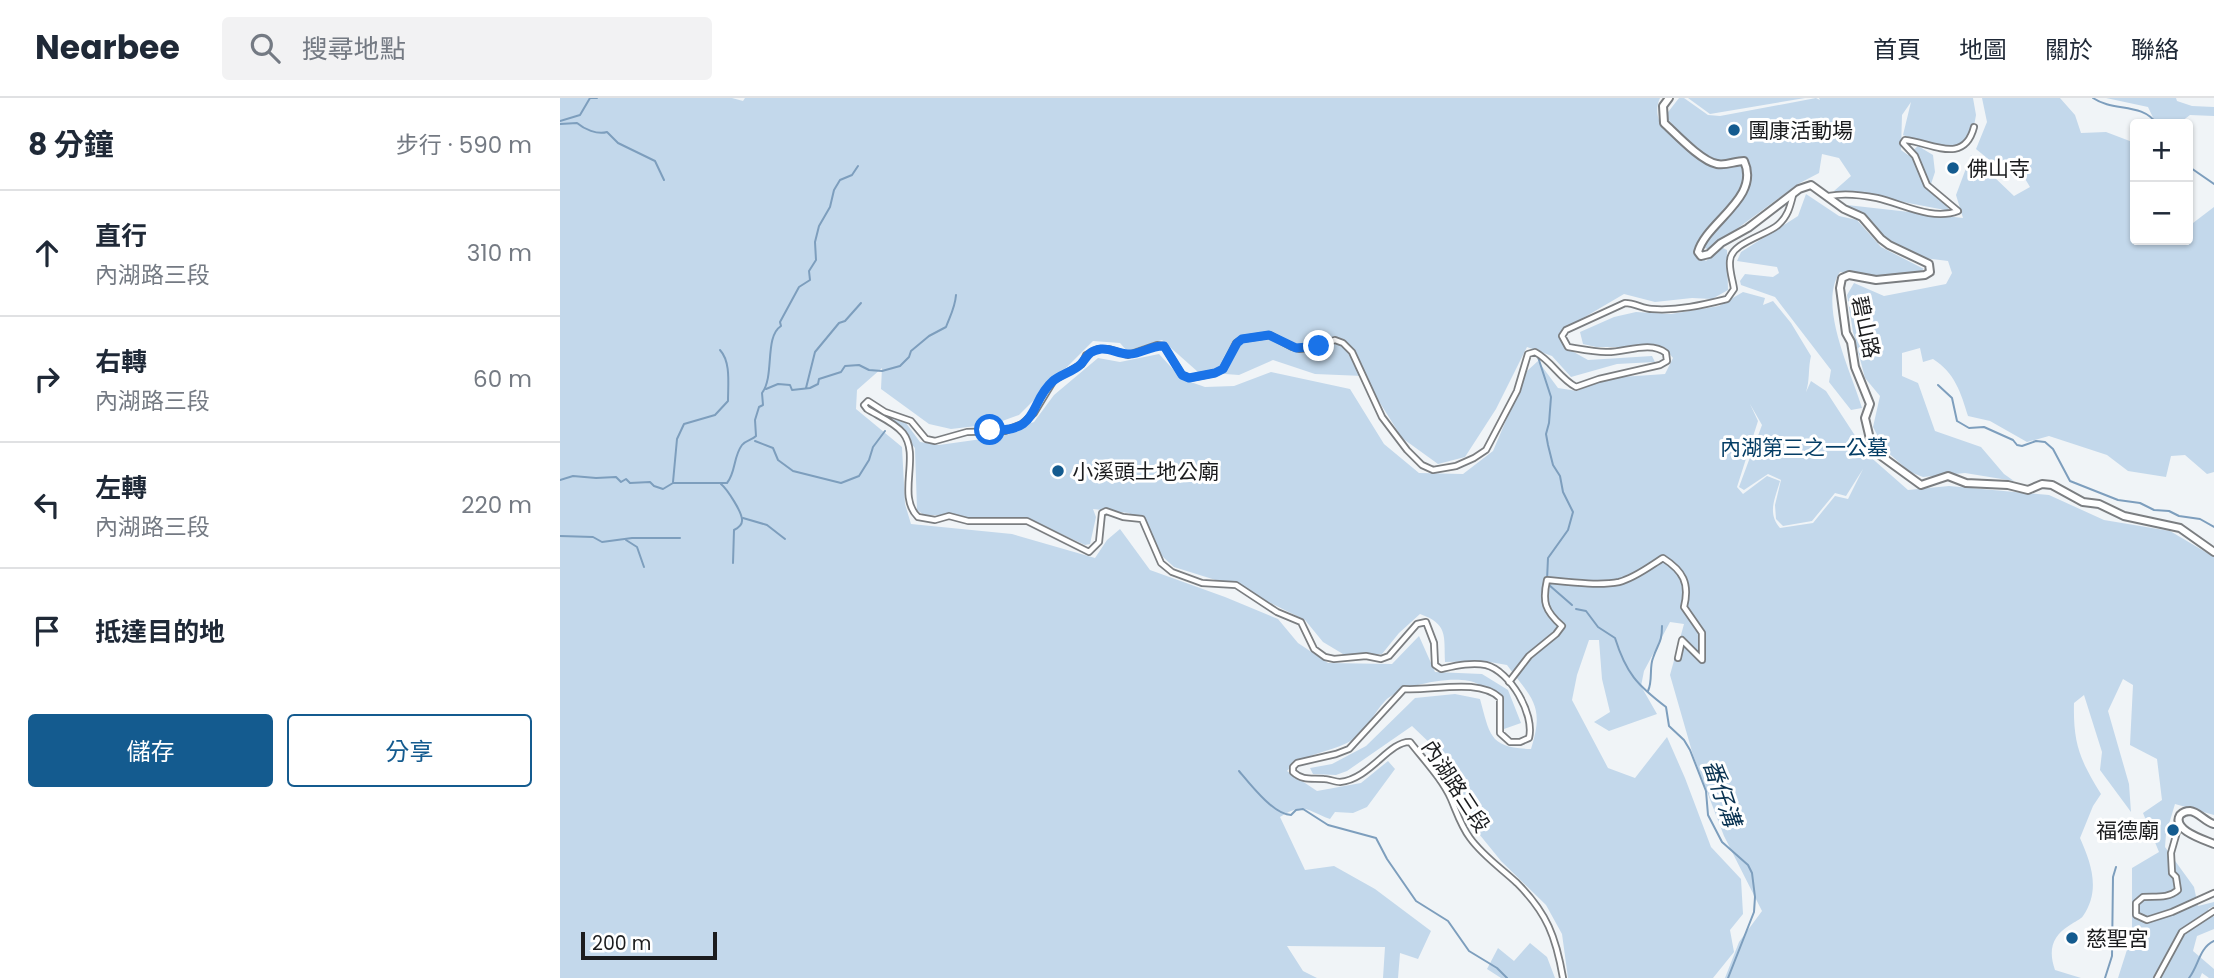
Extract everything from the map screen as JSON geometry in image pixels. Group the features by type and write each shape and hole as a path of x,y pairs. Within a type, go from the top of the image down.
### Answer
{"street":[{"path":"1669,98 1663,106 1664,123 1684,142 1710,162 1722,164 1744,161 1747,167 1739,199 1706,236 1699,247 1701,256 1709,254 1721,243 1748,228 1793,194"},
{"path":"1829,196 1844,193 1856,197 1874,197 1908,209 1938,213 1958,211 1927,185 1915,156 1903,143 1905,139 1917,144 1955,149 1972,137 1974,127"},
{"name":"碧山路","path":"1793,194 1804,185 1811,185 1844,209 1862,217 1881,239 1926,261 1930,267 1930,272 1925,275 1876,279 1849,275 1842,278 1840,288 1846,333 1870,404 1865,418 1877,453 1921,485 1948,476 1966,483 2008,485 2028,490 2042,484 2052,485 2083,502 2099,504 2124,516 2180,528 2214,552"},
{"name":"內湖路三段","path":"1563,978 1558,944 1547,920 1518,885 1468,836 1451,798 1410,742 1399,743 1366,772 1340,782 1301,779 1293,772 1297,763 1349,749 1404,689 1472,687 1492,691 1500,698 1500,733 1510,742 1520,742 1529,738 1528,713 1509,682 1485,665 1462,665 1441,670 1435,665 1434,643 1426,622 1417,624 1389,656 1381,659 1366,656 1334,659 1325,657 1314,649 1301,622 1277,612 1236,585 1195,581 1172,572 1161,563 1142,519 1123,517 1106,510 1102,513 1099,542 1089,552 1027,521 968,521 949,516 935,520 918,517 911,506 910,467 905,435 895,425 864,405 868,401 885,412 911,421 926,439 935,441 967,432 1005,431 1022,424 1034,413 1054,380 1068,373 1082,363 1086,355 1098,349 1128,355 1157,345 1164,346 1182,375 1189,378 1223,369 1242,339 1269,335 1299,349 1335,340 1352,352 1382,417 1407,450 1427,468 1439,470 1456,466 1486,450 1517,391 1528,354 1535,352 1547,359 1566,382 1576,387 1667,361 1666,353 1661,349 1642,348 1608,353 1568,347 1562,336 1566,330 1625,303 1634,303 1650,310 1687,307 1727,299 1734,289 1730,261 1732,254 1744,244 1777,226 1789,212 1793,194"},
{"path":"1509,682 1530,656 1562,626 1549,614 1543,596 1547,580 1575,583 1619,582 1663,558 1678,568 1687,593 1684,607 1702,633 1702,660 1682,640 1678,658"},
{"path":"2214,824 2195,812 2182,813 2171,853 2172,873 2176,877 2178,890 2165,897 2143,897 2136,903 2136,915 2147,920 2214,893"},
{"path":"2179,824 2187,833 2214,844"},
{"path":"2157,978 2182,932 2214,911"}],"green space":[{"path":"560,98 732,98 743,101 745,98 1660,98 1658,117 1669,133 1675,127 1665,116 1679,98 1684,98 1708,115 1720,116 1816,98 1973,98 1976,115 1972,137 1955,146 1938,147 1903,135 1911,102 1902,115 1901,150 1908,155 1918,146 1933,155 1935,172 1931,184 1950,211 1834,191 1851,176 1839,158 1822,154 1819,173 1798,184 1708,250 1704,247 1705,241 1740,204 1747,191 1710,226 1695,250 1706,261 1721,247 1727,250 1728,290 1712,299 1655,302 1624,294 1561,331 1563,346 1588,360 1652,356 1655,362 1617,364 1571,377 1552,356 1527,347 1496,409 1465,457 1438,464 1402,438 1363,376 1315,374 1273,360 1239,375 1198,372 1162,340 1127,351 1120,343 1093,341 1019,415 994,424 951,429 929,424 881,389 882,368 857,390 856,409 902,447 905,504 911,524 1012,534 1095,558 1107,540 1120,529 1150,570 1278,619 1298,643 1328,663 1392,664 1419,636 1435,672 1482,674 1508,690 1521,723 1504,729 1503,704 1478,684 1444,680 1403,690 1385,701 1354,739 1301,760 1287,771 1317,791 1361,783 1388,761 1395,769 1367,807 1353,813 1335,812 1330,819 1310,810 1300,809 1280,817 1305,870 1334,866 1375,889 1431,931 1418,959 1400,953 1398,978 1383,978 1385,947 1287,946 1303,971 1317,978 560,978"},
{"path":"1688,98 1805,98 1710,114"},
{"path":"1982,98 2060,98 2075,115 2081,133 2106,132 2130,141 2130,245 2193,245 2193,223 2214,207 2214,472 2207,474 2185,455 2171,456 2166,477 2128,471 2107,455 2049,436 2027,442 1990,421 1968,416 1952,377 1933,359 1923,362 1920,348 1902,353 1902,376 1918,383 1935,431 1981,447 2004,474 2014,481 1965,473 1923,477 1910,472 1885,450 1873,427 1880,396 1865,378 1847,295 1854,283 1884,296 1946,284 1952,273 1948,261 1924,258 1880,237 1865,215 1847,205 1963,218 1956,195 1971,155 2014,196 2030,187 2024,177 2004,172 1976,149 1987,122"},
{"path":"2106,98 2176,98 2177,101 2192,106 2214,107 2214,116 2190,115 2185,119 2154,119 2148,107"},
{"path":"1806,194 1839,216 1857,220 1881,247 1924,269 1895,276 1840,272 1834,286 1832,302 1834,320 1862,408 1851,410 1829,382 1831,370 1775,297 1741,285 1740,281 1745,274 1773,277 1779,273 1777,267 1737,261 1741,252 1798,216"},
{"name":"內湖第三之一公墓","path":"1743,292 1765,298 1763,305 1773,301 1791,323 1811,356 1806,392 1811,381 1826,391 1867,454 1908,490 1949,486 2049,495 2104,520 2170,531 2214,557 2214,815 2175,804 2165,847 2194,887 2198,906 2214,902 2214,906 2208,909 2214,917 2214,929 2197,936 2193,951 2214,969 2214,978 2202,973 2200,978 2118,978 2132,934 2132,868 2159,852 2143,813 2162,800 2157,759 2130,745 2133,685 2123,679 2108,711 2129,784 2131,812 2100,770 2102,752 2084,695 2074,703 2079,751 2101,794 2080,838 2091,867 2093,886 2092,896 2083,916 2055,939 2052,956 2055,970 2081,978 1725,978 1739,942 1762,911 1724,836 1693,755 1670,675 1684,624 1670,622 1644,671 1641,686 1657,714 1609,731 1594,722 1610,712 1602,679 1599,640 1589,640 1572,700 1608,768 1635,778 1667,737 1711,847 1741,879 1743,914 1730,930 1734,952 1713,978 1568,978 1562,934 1546,905 1501,861 1458,808 1447,770 1434,747 1412,726 1347,771 1336,775 1313,774 1310,768 1332,764 1366,746 1415,698 1455,694 1480,699 1489,730 1499,742 1507,746 1531,749 1537,722 1534,703 1507,665 1484,661 1445,662 1444,638 1440,626 1420,614 1399,633 1382,654 1343,654 1323,642 1305,620 1238,587 1174,567 1162,556 1145,527 1129,513 1093,509 1096,517 1090,544 1085,545 1035,522 971,522 962,516 924,515 917,510 915,448 892,423 892,419 906,423 920,442 939,445 989,438 1034,422 1054,395 1098,358 1120,362 1159,354 1182,379 1205,387 1234,386 1271,372 1350,389 1384,444 1419,473 1463,474 1493,451 1527,371 1538,361 1558,388 1577,391 1607,378 1665,374 1673,358 1664,347 1596,347 1583,344 1580,332 1614,317 1636,312 1671,314 1719,306","holes":["1750,404 1762,425 1739,487 1744,490 1768,474 1781,480 1775,505 1776,519 1783,526 1812,521 1835,493 1846,496 1863,469 1848,499 1835,496 1813,523 1780,528 1776,522 1773,511 1780,481 1767,476 1743,494 1737,487 1758,421"]},
{"path":"1530,943 1547,957 1555,978 1501,978 1487,969 1498,948 1514,961"}],"waterway":[{"path":"560,121 580,115 590,98 597,98"},
{"path":"2093,98 2109,105 2135,110 2153,119"},
{"path":"560,124 577,123 591,131 607,132 618,143 655,161 664,180"},
{"path":"560,480 573,476 616,477 621,482 626,479 630,483 650,482 663,489 673,483 727,483 739,450 744,443 756,436 755,420 759,407 763,405 762,393 768,377 773,339 799,287 810,280 809,271 816,260 815,242 819,226 830,207 834,190 840,180 852,175 858,166"},
{"path":"2193,169 2214,184"},
{"path":"766,389 778,384 790,385 792,390 810,388 818,384 819,379 841,372 845,366 859,365 869,370 882,371 900,366 911,351 929,336 946,327 956,295"},
{"path":"806,388 815,352 839,323 845,321 861,303"},
{"path":"673,482 677,439 684,424 715,415 728,401 727,367 720,350"},
{"path":"1538,357 1551,397 1546,434 1548,445 1563,492 1573,512 1568,530 1548,558 1547,580"},
{"path":"1938,385 1952,398 1957,421 1969,428 1984,427 2013,440 2017,445 2045,442 2053,449 2070,481 2118,500 2200,519 2214,527"},
{"path":"755,441 773,448 778,460 793,471 841,483 859,476 873,447 885,431"},
{"path":"721,484 742,517 741,524 734,530 733,563"},
{"path":"743,518 767,525 785,539"},
{"path":"560,536 593,537 602,542 632,538 680,538"},
{"path":"626,540 637,547 644,567"},
{"path":"1549,585 1572,605"},
{"name":"番仔溝","path":"1576,609 1586,611 1598,627 1615,638 1628,669 1647,692 1666,707 1669,726 1690,750 1706,791 1708,815 1722,842 1748,865 1752,873 1754,912 1728,978"},
{"path":"1648,691 1652,662 1662,626"},
{"name":"番仔溝","path":"1239,771 1263,798 1284,814 1291,815 1296,810 1303,809 1328,825 1376,838 1416,901 1448,921 1469,951 1497,968 1507,978"},
{"path":"2105,978 2112,956 2113,877 2116,867"},
{"path":"2189,978 2202,952 2214,941"}],"place":[{"name":"團康活動場","path":"1734,130"},
{"name":"佛山寺","path":"1953,168"},
{"name":"小溪頭土地公廟","path":"1058,471"},
{"name":"福德廟","path":"2173,830"},
{"name":"慈聖宮","path":"2072,938"}],"route":[{"path":"990,430 1005,431 1022,424 1034,413 1054,380 1068,373 1082,363 1086,355 1098,349 1128,355 1157,345 1164,346 1182,375 1189,378 1223,369 1238,341 1242,339 1269,335 1296,348 1319,346"}]}
